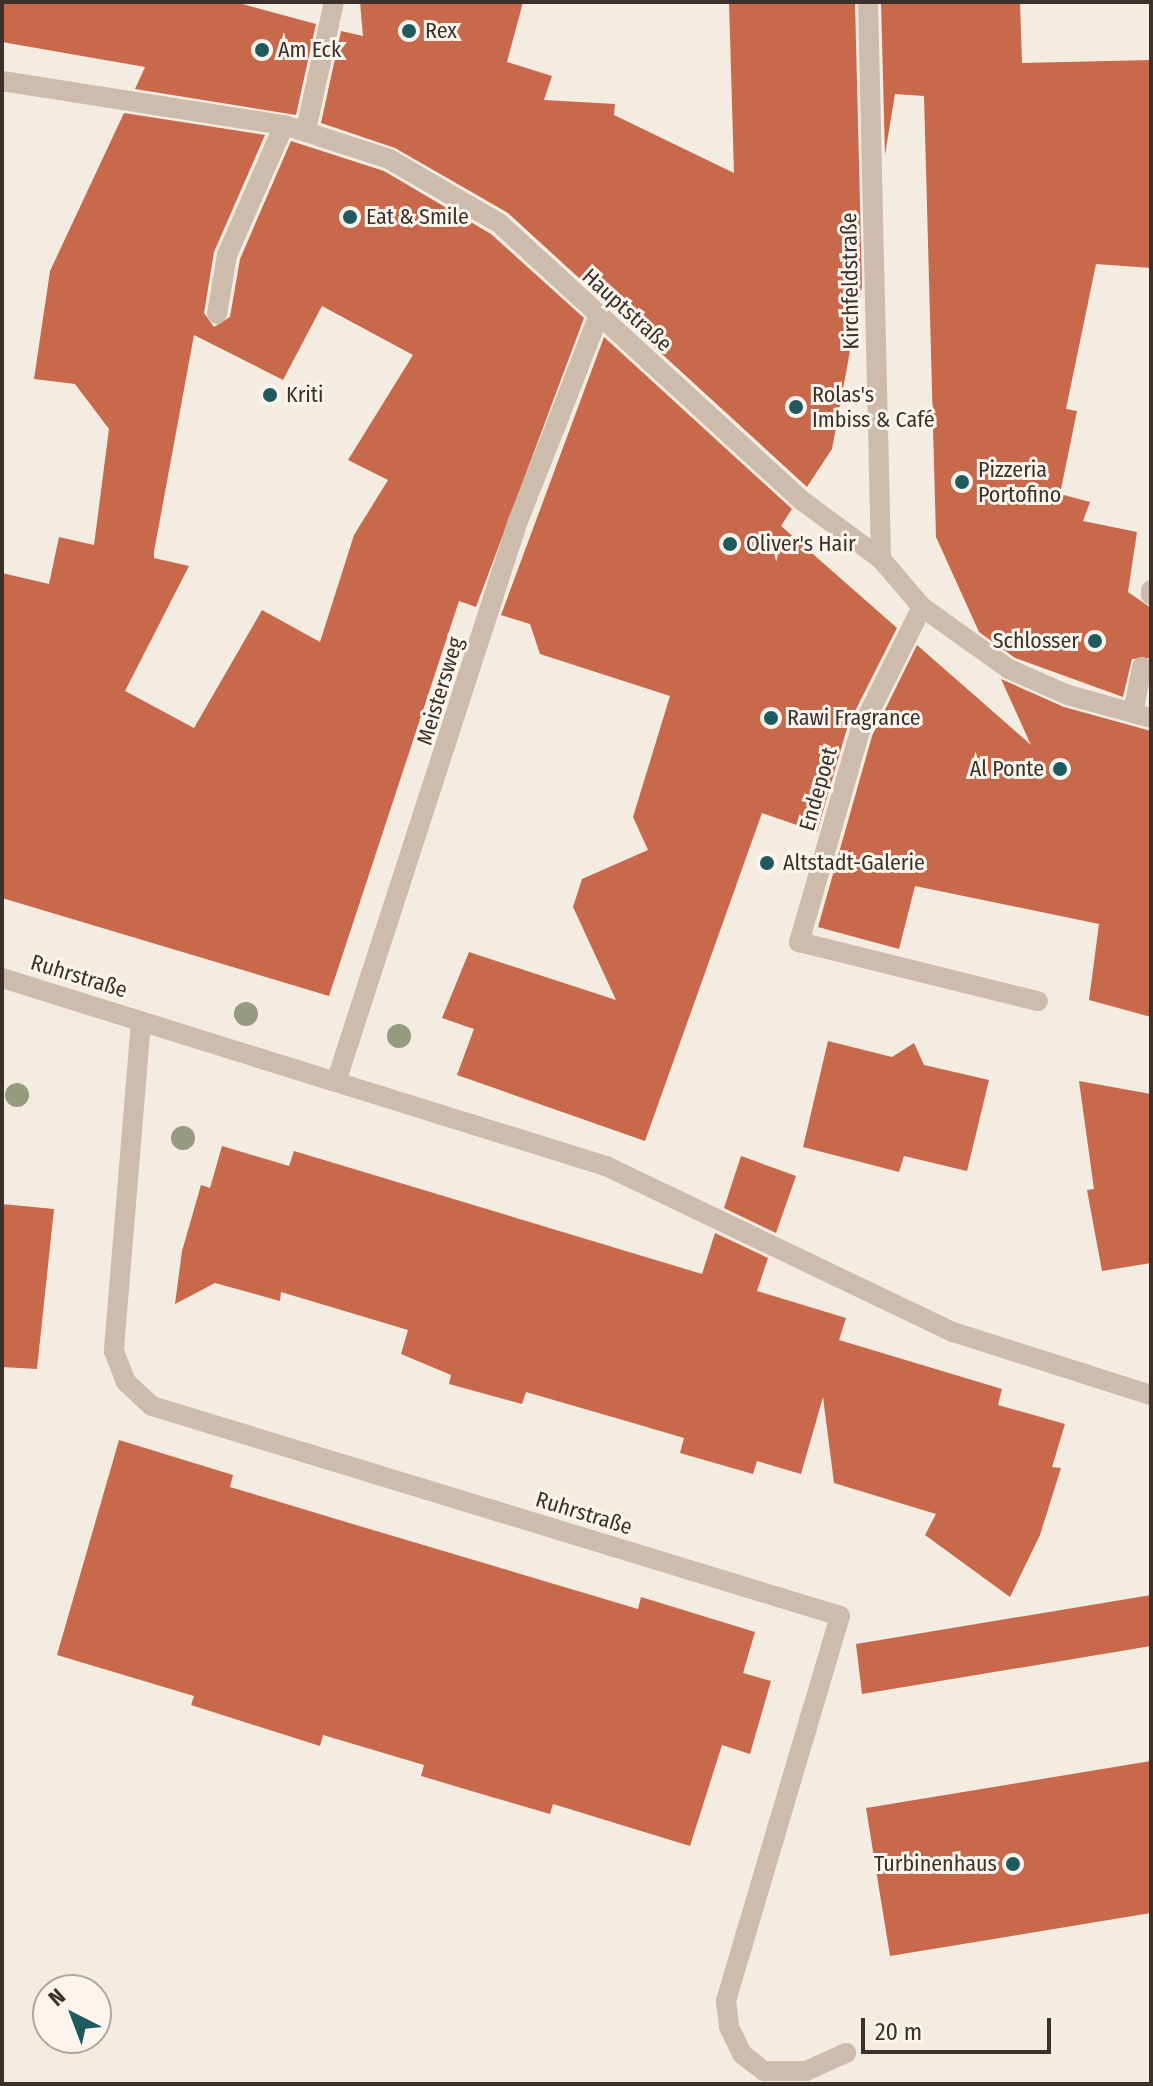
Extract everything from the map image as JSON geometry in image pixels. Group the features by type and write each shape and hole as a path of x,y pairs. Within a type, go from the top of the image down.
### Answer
{"street":[{"path":"306,130 334,2"},
{"name":"Kirchfeldstraße","path":"868,2 881,559"},
{"name":"Hauptstraße","path":"2,81 284,125 389,159 499,223 598,317 804,502 881,559 922,607 1009,669 1142,715"},
{"path":"217,314 227,255 284,125"},
{"name":"Meistersweg","path":"336,1082 518,521 598,317"},
{"name":"Endepoet","path":"922,607 860,731 799,942 1038,1001"},
{"path":"1142,667 1142,715"},
{"name":"Ruhrstraße","path":"2,978 606,1166 953,1332 1151,1395"},
{"name":"Ruhrstraße","path":"141,1021 114,1351 126,1382 152,1406 840,1616 726,2001 729,2027 742,2054 764,2071 806,2071 846,2053"}],"building":[{"path":"2,2 235,2 316,24 296,115 135,89 145,67 2,42"},
{"path":"360,2 523,2 507,62 552,76 544,100 615,104 614,115 734,173 729,2 855,2 862,286 832,449 807,487 508,213 395,148 321,123 341,31 363,36"},
{"path":"881,2 1020,2 1022,63 1151,60 1151,268 1096,264 1066,409 1077,411 1060,494 1090,502 1083,521 1137,532 1128,592 1151,608 1151,658 1132,659 1123,697 1015,658 979,632 936,537 924,96 895,94 885,155"},
{"path":"124,113 265,135 214,252 204,313 214,327 230,317 240,259 291,141 384,171 491,234 584,318 476,607 459,601 329,996 2,898 2,573 49,584 59,537 94,545 109,429 75,384 34,379 50,271","holes":["322,306 413,355 348,460 388,480 354,535 320,642 262,610 194,728 125,691 189,566 154,558 154,552 194,335 283,380"]},
{"path":"604,337 792,509 781,526 897,628 848,725 817,832 762,813 645,1141 457,1075 474,1029 442,1018 469,952 616,1000 573,907 582,879 648,850 633,817 670,696 540,654 530,624 501,615"},
{"path":"917,645 1031,745 1001,679 1064,707 1151,731 1151,1017 1089,1000 1099,924 915,886 899,949 818,927 872,736"},
{"path":"828,1041 892,1057 914,1043 924,1065 989,1080 967,1171 904,1156 899,1172 803,1147"},
{"path":"1079,1081 1151,1094 1151,1263 1102,1271 1087,1190 1094,1189"},
{"path":"222,1146 289,1166 294,1151 702,1274 715,1233 768,1258 757,1291 846,1318 839,1340 1002,1389 998,1405 1065,1424 1052,1467 1061,1468 1040,1535 1010,1597 925,1535 936,1514 834,1483 823,1397 801,1474 757,1461 753,1474 680,1453 684,1438 526,1392 522,1404 449,1384 451,1375 401,1354 408,1330 281,1292 280,1301 215,1283 175,1304 182,1251 201,1185 210,1188"},
{"path":"741,1156 796,1176 776,1233 724,1208"},
{"path":"2,1204 54,1209 37,1369 2,1367"},
{"path":"119,1440 233,1475 230,1487 638,1609 641,1597 755,1632 743,1673 771,1681 750,1754 722,1745 690,1846 553,1804 550,1814 421,1776 424,1765 323,1735 320,1746 191,1705 194,1696 57,1655"},
{"path":"1151,1595 1151,1646 862,1694 856,1644"},
{"name":"Turbinenhaus","path":"1151,1761 1151,1913 890,1956 866,1808"}],"place":[{"name":"Rex","path":"409,31"},
{"name":"Am Eck","path":"262,50"},
{"name":"Eat & Smile","path":"350,217"},
{"name":"Kriti","path":"270,395"},
{"name":"Rolas's Imbiss & Café","path":"796,407"},
{"name":"Pizzeria Portofino","path":"962,482"},
{"name":"Oliver's Hair","path":"730,544"},
{"name":"Schlosser","path":"1095,641"},
{"name":"Rawi Fragrance","path":"771,718"},
{"name":"Al Ponte","path":"1060,769"},
{"name":"Altstadt-Galerie","path":"767,863"},
{"name":"Turbinenhaus","path":"1013,1864"}]}
